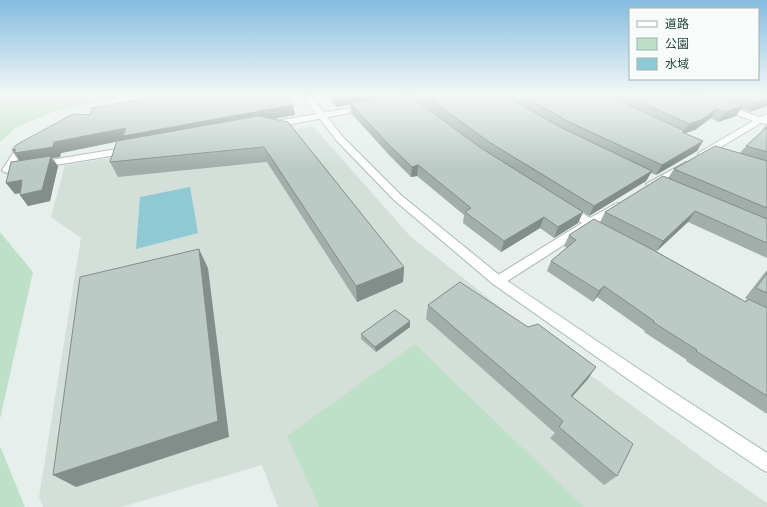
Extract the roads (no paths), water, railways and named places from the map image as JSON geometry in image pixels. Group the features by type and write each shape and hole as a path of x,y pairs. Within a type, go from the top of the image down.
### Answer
{"street":[{"path":"260,127 301,120"},
{"path":"324,120 339,138 398,198 498,281 767,464"},
{"path":"643,190 656,181 714,152 765,120"},
{"path":"37,141 18,152 6,170 138,148"},
{"path":"696,144 714,152"},
{"path":"642,174 670,187"},
{"path":"498,281 623,202"},
{"path":"559,204 590,224 610,234"}],"water":[{"path":"190,187 198,233 136,249 140,197"}]}
